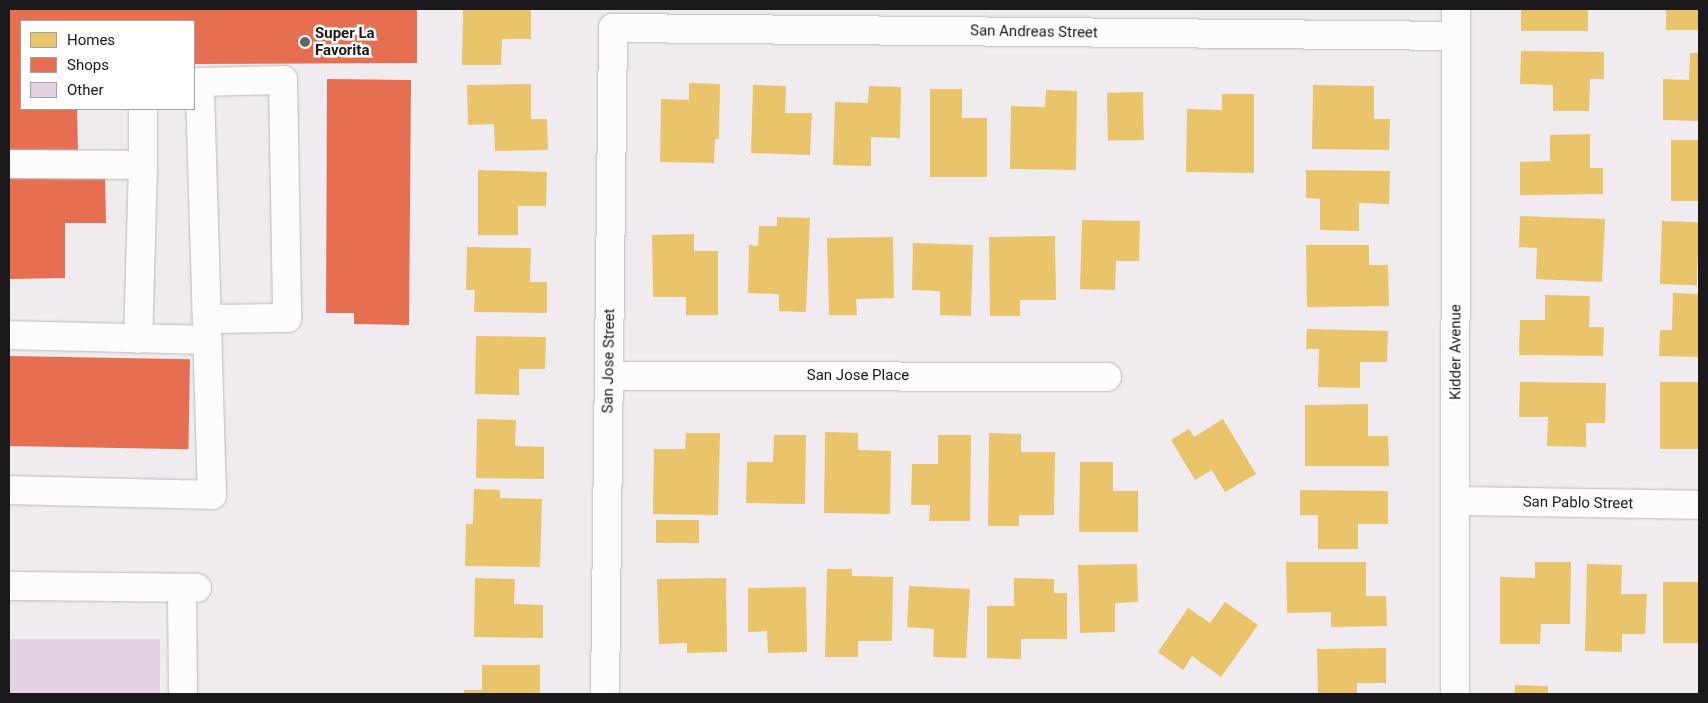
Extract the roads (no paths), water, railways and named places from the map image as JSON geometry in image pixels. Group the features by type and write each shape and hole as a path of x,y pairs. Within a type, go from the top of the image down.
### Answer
{"street":[{"name":"Kidder Avenue","path":"1454,694 1456,9"},
{"name":"San Andreas Street","path":"613,28 1456,36"},
{"name":"San Jose Street","path":"605,694 613,28"},
{"path":"9,335 138,339 207,330 287,318 284,80 200,82 207,330 212,495 9,490"},
{"path":"138,339 143,110"},
{"path":"9,164 143,165"},
{"name":"San Jose Place","path":"609,376 1107,377"},
{"name":"San Pablo Street","path":"1456,501 1699,505"},
{"path":"9,586 190,588 183,694"}],"place":[{"name":"Super La Favorita","path":"305,42"}]}
